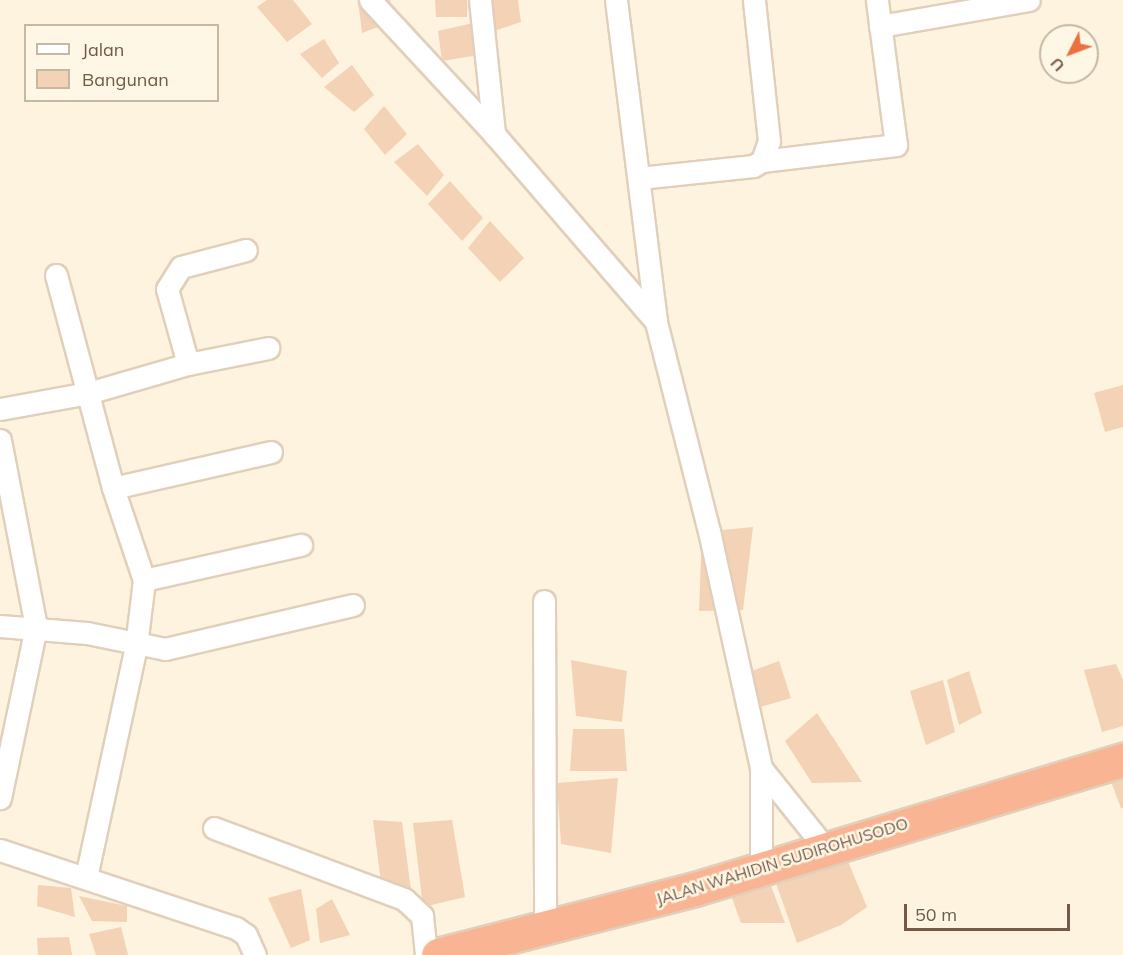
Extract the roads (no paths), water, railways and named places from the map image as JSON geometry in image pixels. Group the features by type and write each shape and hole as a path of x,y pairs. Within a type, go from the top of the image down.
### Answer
{"highway":[{"name":"JALAN WAHIDIN SUDIROHUSODO","path":"438,955 545,925 695,889 761,867 1123,760"}],"street":[{"path":"370,0 494,134 656,322"},
{"path":"480,0 494,134"},
{"path":"616,0 656,322 709,531 761,768 761,867"},
{"path":"754,0 769,141 762,161"},
{"path":"639,178 753,166 762,161 896,145 877,0"},
{"path":"880,27 1029,0"},
{"path":"188,364 167,289 181,267 246,250"},
{"path":"56,274 113,488 144,580 136,646 87,878"},
{"path":"0,409 87,393 188,364 268,348"},
{"path":"0,440 36,627 0,798"},
{"path":"113,488 271,452"},
{"path":"144,580 301,545"},
{"path":"543,601 545,925"},
{"path":"0,626 36,627 87,633 136,646 175,647 353,604"},
{"path":"761,768 825,848"},
{"path":"214,828 404,899 422,916 426,955"},
{"path":"0,850 236,928 246,935 255,955"}]}
